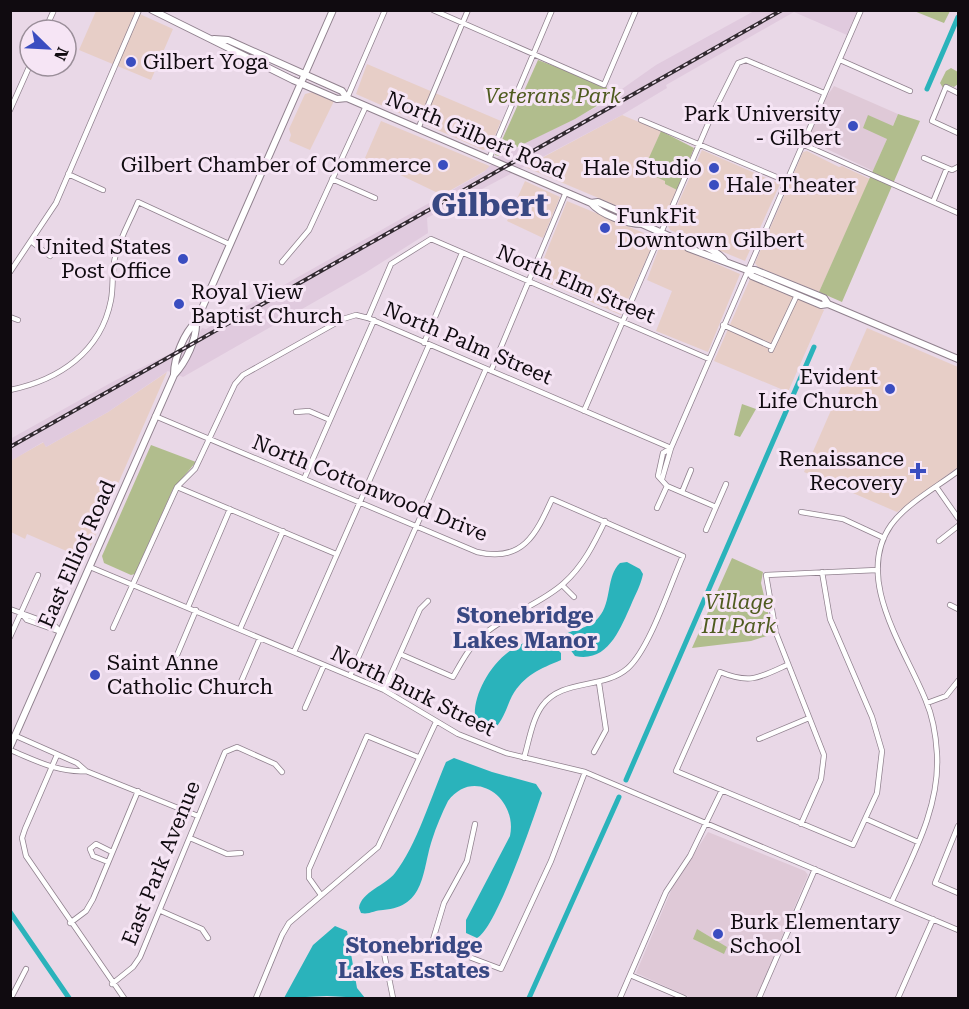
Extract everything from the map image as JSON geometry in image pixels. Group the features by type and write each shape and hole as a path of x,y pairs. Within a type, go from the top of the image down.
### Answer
{"main road":[{"name":"North Gilbert Road","path":"152,10 214,39 225,49 303,79 342,91 347,98 591,203 598,202 682,242 691,242 721,254 726,261 747,270 755,270 824,298 828,304"},
{"name":"East Elliot Road","path":"10,748 174,375 174,365 190,328 196,322 333,10"},
{"name":"North Gilbert Road","path":"747,270 752,276 797,295 821,305 828,304 958,359"}],"street":[{"path":"10,272 52,211 140,10"},
{"path":"347,98 384,10"},
{"path":"433,10 604,85 636,10"},
{"path":"418,129 468,10"},
{"path":"489,159 552,10"},
{"path":"716,507 667,486 662,479 671,448 861,10"},
{"path":"584,411 699,144 738,63 742,60 824,93"},
{"path":"840,60 910,91"},
{"path":"10,110 24,78"},
{"path":"958,93 946,87 932,121 958,133"},
{"path":"282,262 306,235 366,106"},
{"path":"641,120 786,181"},
{"path":"802,144 958,213"},
{"path":"924,158 950,169 958,167"},
{"path":"933,202 950,169"},
{"path":"68,174 103,190"},
{"path":"332,179 375,198"},
{"path":"350,676 529,281 566,192"},
{"path":"10,390 53,377 71,366 94,342 104,323 111,301 116,254 138,202 229,244"},
{"name":"North Elm Street","path":"371,319 391,264 431,239 709,359"},
{"path":"32,242 50,256"},
{"path":"294,652 427,344 462,253"},
{"path":"723,325 772,348 797,295"},
{"name":"North Palm Street","path":"208,439 229,392 243,375 343,318 357,315 671,448"},
{"path":"10,317 18,320"},
{"path":"304,479 371,319"},
{"path":"296,412 309,411 330,420"},
{"name":"North Cottonwood Drive","path":"155,416 477,552 494,555 513,551 530,542 552,499 683,556 641,651 627,668 599,683"},
{"path":"113,628 177,487 195,469 208,439"},
{"path":"682,492 691,470"},
{"path":"892,902 918,842 935,794 937,772 933,728 927,703 889,617 878,570 884,538 898,516 958,471"},
{"path":"706,530 726,484"},
{"path":"657,508 667,486"},
{"path":"177,487 336,554"},
{"path":"937,488 958,518"},
{"path":"188,607 230,509"},
{"path":"801,512 843,519 884,538"},
{"path":"400,654 453,677 482,636 562,585 588,555 605,521"},
{"path":"939,541 958,526"},
{"path":"240,629 283,531"},
{"name":"North Burk Street","path":"90,567 384,690 458,734 524,758 585,772 958,930"},
{"path":"801,825 824,768 821,741 787,665 773,624 766,575 878,570"},
{"path":"787,665 749,680 739,680 720,672 676,771 801,825 854,845 880,780 880,737 830,619 822,572"},
{"path":"10,637 38,575"},
{"path":"562,585 574,597"},
{"path":"384,690 420,609 428,601"},
{"path":"950,605 958,609"},
{"path":"10,609 27,620 61,632"},
{"path":"177,655 196,610"},
{"path":"241,682 260,638"},
{"path":"305,708 324,665"},
{"path":"927,703 946,696 958,681"},
{"path":"524,758 537,716 550,697 561,690 599,683 606,729 594,752"},
{"path":"759,739 809,718"},
{"path":"256,999 282,934 290,923 321,895 369,858 378,847 436,722"},
{"path":"16,736 77,763 86,771 198,816"},
{"path":"321,895 309,878 309,869 367,736 418,757"},
{"name":"East Park Avenue","path":"112,984 137,963 225,752 237,747 275,764 282,772"},
{"path":"10,748 52,767 71,772 86,771"},
{"path":"57,755 22,838 26,856 124,999"},
{"path":"393,999 382,942 432,943 501,969 551,861 585,772"},
{"path":"620,999 666,892 690,856 722,790"},
{"path":"70,923 86,911 138,791"},
{"path":"866,819 918,842"},
{"path":"432,943 444,903 467,861 475,824"},
{"path":"958,826 956,838 935,883 958,893"},
{"path":"190,838 227,854 241,853"},
{"path":"108,862 93,856 90,849 96,844 112,852"},
{"path":"759,999 815,869"},
{"path":"161,910 202,929 208,938"},
{"path":"898,999 933,919"},
{"path":"11,999 26,969"},
{"path":"630,975 684,999"}],"shaded area":[{"path":"96,11 133,11 173,29 151,80 79,50"},
{"path":"754,11 857,11 847,35 794,12 666,85 667,88 622,115 427,218 428,233 365,273 183,377 168,371 108,412 46,447 43,442 11,461 10,439 114,381 196,341 202,328 206,329 484,172 499,156 595,108 656,65"},
{"path":"367,64 501,121 490,148 483,150 356,94"},
{"name":"Park University - Gilbert","path":"834,86 898,114 873,171 808,140 825,99"},
{"path":"313,92 334,101 310,150 289,141 291,135 289,129 305,94"},
{"path":"622,115 661,131 644,171 666,181 665,184 677,190 665,219 660,224 525,167"},
{"path":"381,121 492,167 442,195 365,158"},
{"path":"702,150 780,184 745,261 670,230 668,226"},
{"path":"807,151 870,179 819,292 758,267 755,263 803,152"},
{"path":"525,181 560,197 543,238 507,221"},
{"path":"567,201 656,238 621,315 536,278"},
{"path":"664,241 740,274 708,352 656,331 672,291 647,280 660,245"},
{"path":"750,279 824,310 788,392 714,361"},
{"path":"867,328 958,367 958,467 897,512 804,472"},
{"path":"167,372 85,559 27,534 25,539 11,532 10,461 44,442 46,447 108,412"},
{"name":"Burk Elementary School","path":"708,832 805,871 808,875 756,998 691,998 636,973 673,886"}],"green space":[{"path":"949,10 950,11 944,23 914,11"},
{"name":"Veterans Park","path":"538,60 606,86 610,98 575,119 499,156 495,155 495,148 498,149"},
{"path":"951,68 958,72 958,84 954,87 948,85 943,88 940,83 946,71"},
{"path":"898,114 920,121 842,302 819,292 887,139 863,128 868,115 893,126"},
{"path":"661,131 694,148 677,190 665,184 665,181 643,171"},
{"path":"742,404 756,409 740,437 734,435"},
{"path":"151,445 196,462 173,489 135,574 131,575 104,563 102,556"},
{"name":"Village III Park","path":"732,558 763,572 761,583 773,634 751,641 692,648"},
{"path":"697,929 727,947 724,954 693,939"}],"water":[{"path":"627,562 640,569 643,574 617,634 604,649 596,654 586,657 575,656 561,637 585,627 599,617 606,604 616,568 620,563"},
{"path":"547,639 561,653 561,660 527,678 512,696 497,726 483,728 476,721 475,708 480,690 490,671 505,655 524,643"},
{"path":"454,758 492,772 536,784 542,793 504,894 485,930 477,938 466,933 466,920 510,836 511,822 501,799 492,791 481,787 470,786 458,791 448,801 434,835 420,885 407,902 397,907 367,913 361,913 359,908 364,897 391,877 403,862 417,835 446,762"},
{"path":"335,926 347,931 357,988 365,998 327,996 284,998 313,945"}],"waterway":[{"path":"927,89 958,17"},
{"path":"626,780 814,347"},
{"path":"529,998 619,797"},
{"path":"10,912 69,998"}],"railway":[{"path":"10,447 782,10"}],"place":[{"name":"Gilbert Yoga","path":"131,62"},
{"name":"Park University - Gilbert","path":"853,126"},
{"name":"Gilbert Chamber of Commerce","path":"443,165"},
{"name":"Hale Studio","path":"714,168"},
{"name":"Hale Theater","path":"714,185"},
{"name":"FunkFit Downtown Gilbert","path":"605,228"},
{"name":"United States Post Office","path":"183,259"},
{"name":"Royal View Baptist Church","path":"179,304"},
{"name":"Evident Life Church","path":"890,389"},
{"name":"Renaissance Recovery","path":"918,471"},
{"name":"Saint Anne Catholic Church","path":"95,675"},
{"name":"Burk Elementary School","path":"718,934"}],"district":[{"name":"Gilbert","path":"490,204"},
{"name":"Stonebridge Lakes Manor","path":"525,628"},
{"name":"Stonebridge Lakes Estates","path":"414,958"}]}
